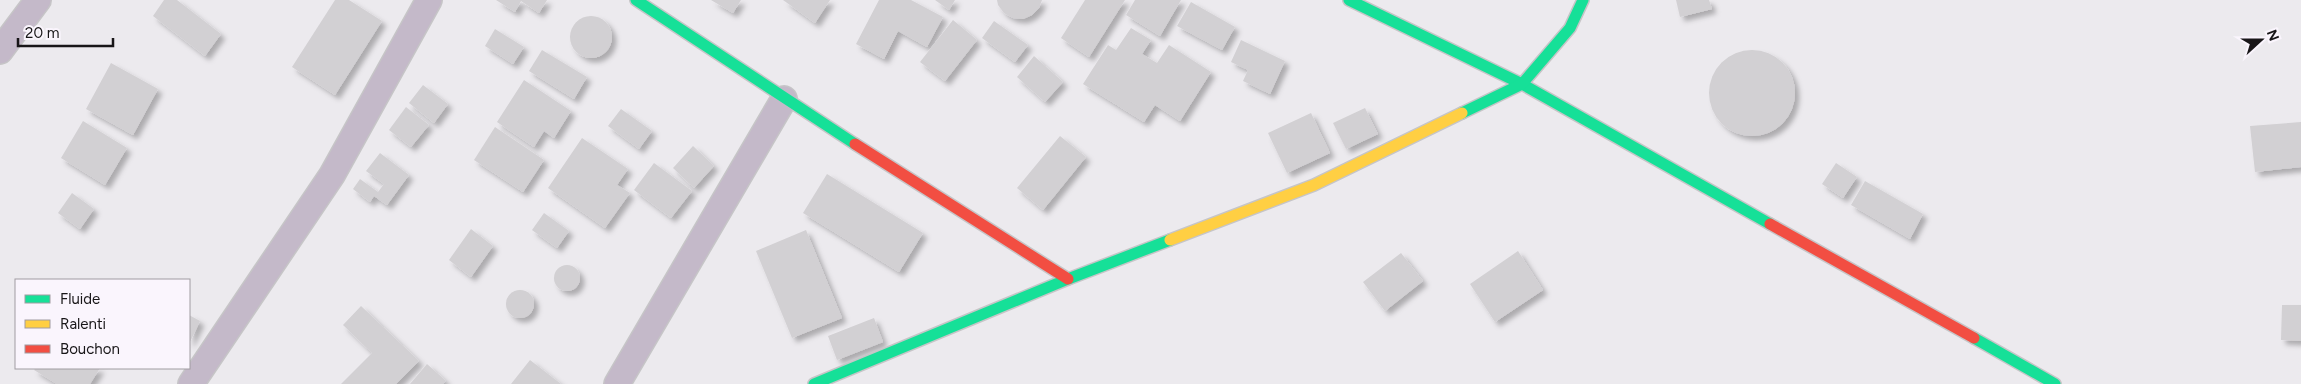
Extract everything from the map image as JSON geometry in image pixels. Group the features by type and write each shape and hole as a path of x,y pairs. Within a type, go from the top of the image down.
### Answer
{"street":[{"path":"0,51 38,0"},
{"path":"190,384 332,175 429,0"},
{"path":"636,0 784,99 1068,279"},
{"path":"1349,0 1522,84 2055,384"},
{"path":"814,384 1068,279 1314,185 1522,84 1570,28 1583,0"},
{"path":"617,384 784,99"}],"building":[{"path":"164,0 177,0 221,34 205,56 153,16"},
{"path":"335,0 349,0 382,21 335,95 292,67"},
{"path":"496,0 547,0 539,13 521,1 515,12"},
{"path":"711,0 741,0 733,13"},
{"path":"783,0 830,0 815,23"},
{"path":"879,0 911,0 943,17 927,47 898,31 884,59 856,44"},
{"path":"935,0 955,0 949,10"},
{"path":"997,0 1042,0 1039,8 1032,15 1023,19 1013,18 1004,13"},
{"path":"1085,0 1125,0 1089,57 1061,38"},
{"path":"1135,0 1181,0 1160,36 1126,15"},
{"path":"1676,0 1709,0 1712,9 1680,17"},
{"path":"1191,2 1235,27 1222,50 1177,26"},
{"path":"591,16 606,22 612,37 606,52 591,58 576,52 570,37 576,22"},
{"path":"953,20 977,40 945,81 920,62"},
{"path":"994,21 1028,45 1015,62 982,38"},
{"path":"1131,28 1151,40 1142,54 1157,63 1169,45 1211,72 1180,121 1155,105 1144,122 1083,84 1108,45 1116,50"},
{"path":"495,29 524,47 513,64 485,46"},
{"path":"1241,40 1285,61 1270,94 1243,81 1248,70 1231,62"},
{"path":"542,50 587,77 574,99 529,71"},
{"path":"1752,50 1768,53 1776,57 1788,69 1792,77 1795,93 1792,109 1788,117 1776,129 1768,133 1752,136 1736,133 1728,129 1716,117 1712,109 1709,93 1712,77 1716,69 1728,57 1736,53"},
{"path":"1034,56 1063,82 1045,102 1017,77"},
{"path":"111,63 158,89 133,135 86,109"},
{"path":"524,80 571,111 554,138 544,131 534,147 497,122"},
{"path":"423,85 448,104 434,123 409,103"},
{"path":"406,107 429,125 411,147 389,130"},
{"path":"1365,108 1378,134 1346,149 1333,123"},
{"path":"621,109 652,131 639,149 608,126"},
{"path":"1311,113 1330,153 1287,173 1268,133"},
{"path":"83,121 127,148 105,185 61,158"},
{"path":"2301,122 2301,167 2255,172 2250,126"},
{"path":"495,127 544,160 523,192 474,160"},
{"path":"1060,136 1086,157 1043,210 1017,188"},
{"path":"582,138 628,169 617,185 630,193 605,228 548,188"},
{"path":"693,146 714,166 694,188 673,168"},
{"path":"380,153 409,175 387,205 374,196 370,202 353,189 360,179 378,192 384,184 366,171"},
{"path":"654,163 692,191 671,218 634,190"},
{"path":"1836,163 1857,177 1843,198 1822,184"},
{"path":"827,174 923,233 899,272 803,213"},
{"path":"1865,181 1923,214 1910,239 1851,205"},
{"path":"72,193 94,209 80,229 58,213"},
{"path":"544,213 569,231 557,248 532,230"},
{"path":"471,229 493,246 471,277 449,260"},
{"path":"806,230 842,318 792,338 756,251"},
{"path":"1518,251 1543,290 1495,322 1470,284"},
{"path":"1401,253 1423,281 1385,311 1363,282"},
{"path":"567,265 576,269 580,278 576,287 567,291 558,287 554,278 558,269"},
{"path":"520,290 530,294 534,304 530,314 520,318 510,314 506,304 510,294"},
{"path":"2282,305 2301,305 2301,341 2281,340"},
{"path":"361,306 419,361 396,384 341,384 372,353 343,325"},
{"path":"190,316 200,321 190,342"},
{"path":"874,318 883,342 837,360 828,336"},
{"path":"530,360 561,384 511,384"},
{"path":"427,364 446,381 443,384 410,384"},
{"path":"99,369 90,384 57,384 34,370"}],"traffic: fast":[{"path":"636,0 855,144"},
{"path":"1349,0 1522,84 1770,224"},
{"path":"1462,113 1522,84 1570,28 1583,0"},
{"path":"814,384 1068,279 1170,240"},
{"path":"1974,338 2055,384"}],"traffic: slow":[{"path":"1170,240 1314,185 1462,113"}],"traffic: jam":[{"path":"855,144 1068,279"},
{"path":"1770,224 1974,338"}]}
